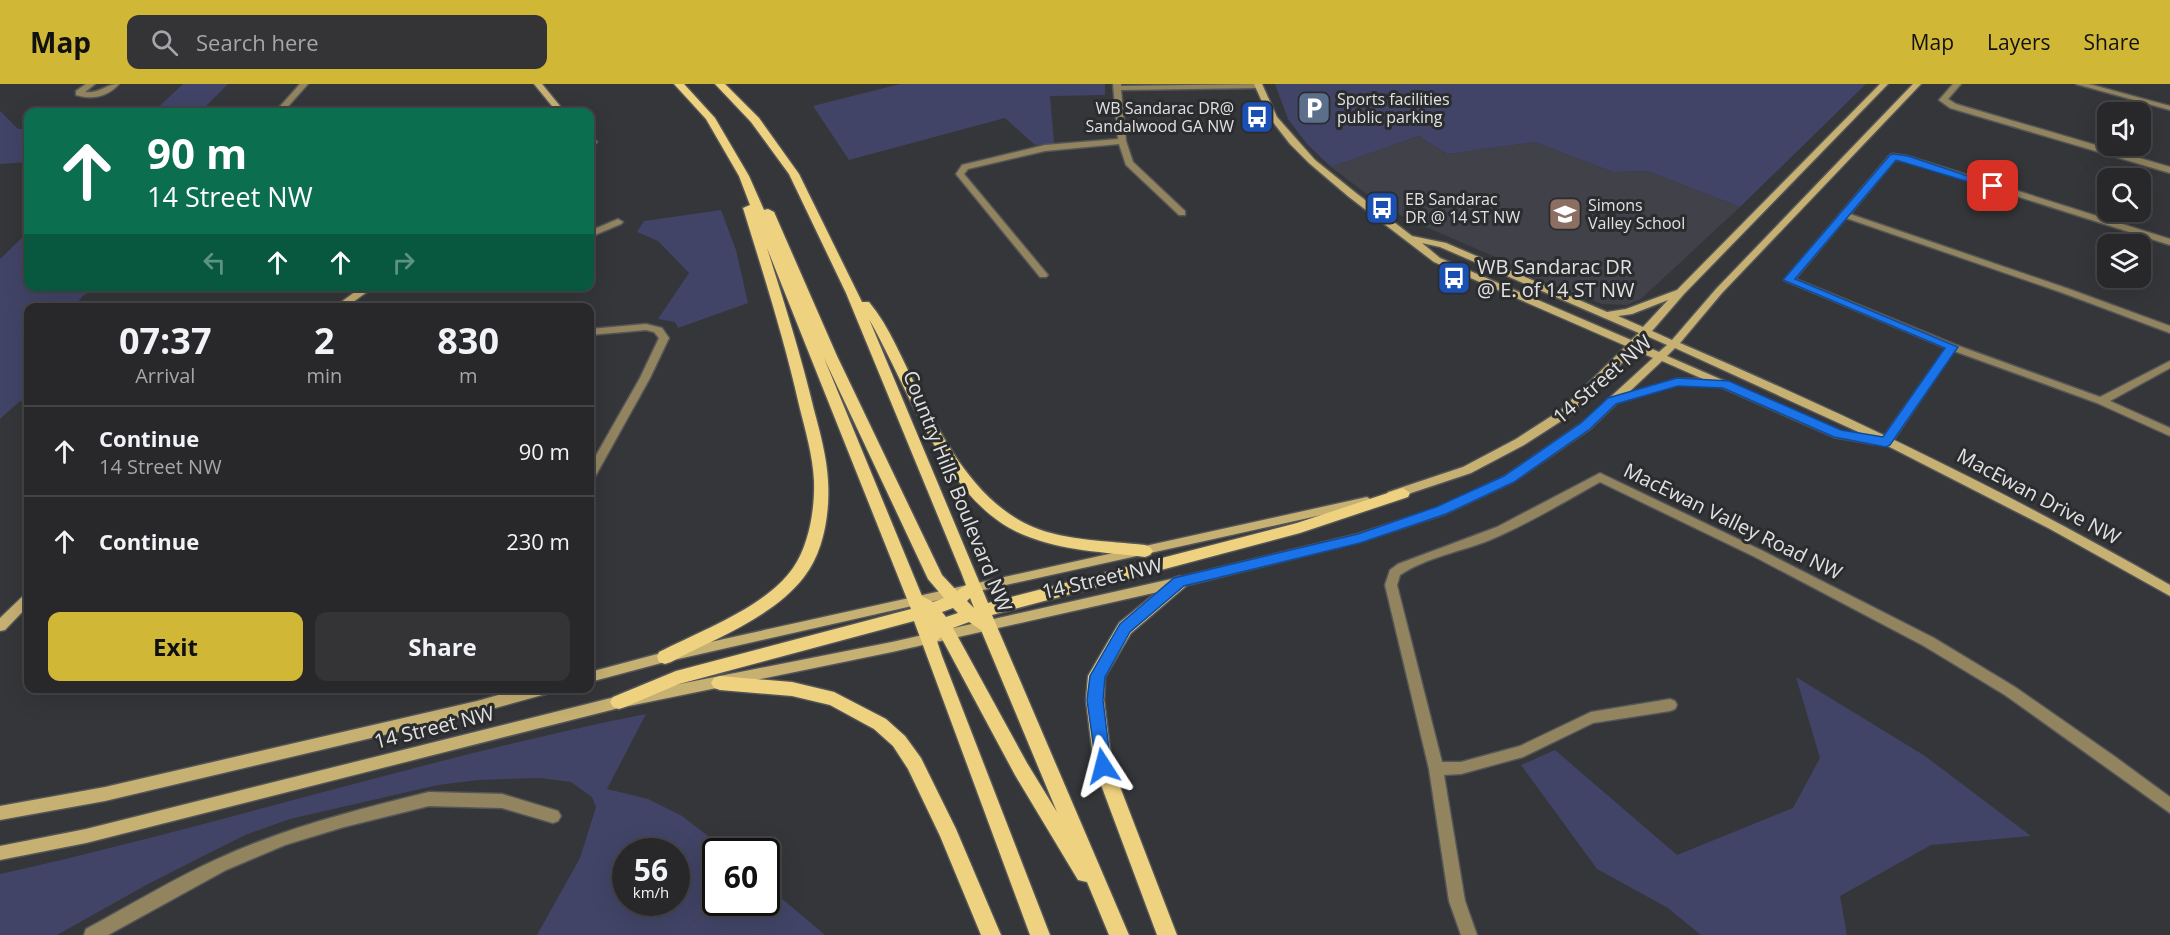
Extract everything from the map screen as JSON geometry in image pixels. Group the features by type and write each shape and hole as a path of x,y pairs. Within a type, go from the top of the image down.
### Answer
{"main road":[{"path":"538,84 556,108"},
{"path":"679,84 710,118 771,217 830,356 936,579 952,597 980,618"},
{"name":"Country Hills Boulevard NW","path":"720,84 755,120 794,174 852,293 974,587 980,618 1117,929"},
{"name":"14 Street NW","path":"974,587 1402,493 1467,470 1520,442 1565,413 1884,84"},
{"name":"14 Street NW","path":"980,618 1180,582 1360,538 1441,511 1509,479 1586,426 1661,357 1719,291 1917,84"},
{"name":"MacEwan Drive NW","path":"1258,85 1274,120 1299,150 1340,189 1411,238 1437,260 1838,434 1886,442"},
{"path":"744,176 923,607 928,639 1040,935"},
{"path":"665,657 745,616 776,595 799,572 816,536 821,481 812,429 793,350 751,220 744,176"},
{"name":"MacEwan Drive NW","path":"1411,238 1443,245 1848,422 1886,442 1959,474 2099,548 2170,591"},
{"path":"345,303 363,291"},
{"path":"1604,315 1628,312 1681,292"},
{"path":"852,293 869,309 912,391 963,477 1006,520 1026,531 1069,542 1145,551"},
{"path":"1612,401 1677,382 1725,384"},
{"path":"928,639 980,618 1177,558 1300,528 1402,493"},
{"path":"1167,935 1103,766 1095,700 1097,676 1125,628 1180,582"},
{"path":"619,702 676,678 923,607 974,587"},
{"path":"1,626 24,603"},
{"path":"923,607 946,631 1021,769 1117,929"},
{"path":"594,676 665,657 923,607"},
{"name":"14 Street NW","path":"0,853 86,836 619,702 928,639"},
{"path":"720,683 792,689 825,696 872,719 899,741 920,774 991,935"},
{"name":"14 Street NW","path":"0,813 116,791 525,693"},
{"path":"0,807 30,809"}],"street":[{"path":"91,84 80,93 88,96 103,93 115,84"},
{"path":"283,108 304,84"},
{"path":"1957,84 1943,100 1953,106 2170,170"},
{"path":"2080,84 2170,108"},
{"path":"1182,213 1129,163 1122,141 1117,86 1258,85"},
{"path":"1043,274 960,174 965,167 1004,156 1056,147 1122,141"},
{"path":"2170,242 1904,158 1893,157 1789,280 1952,347 2101,400 2170,432"},
{"path":"1845,214 2170,330"},
{"path":"594,232 618,222"},
{"path":"594,333 646,327 658,330 664,338 594,468"},
{"path":"1886,442 1952,347"},
{"path":"2101,400 2170,364"},
{"name":"MacEwan Valley Road NW","path":"1469,935 1457,901 1436,769 1391,585 1394,573 1406,564 1467,544 1525,519 1600,477 1758,554 1929,642 2010,691 2170,806"},
{"path":"1436,769 1461,768 1523,751 1591,718 1670,705"},
{"path":"92,935 220,865 283,838 344,820 429,799 502,801 553,816"}],"shaded area":[{"path":"183,84 228,84 204,108 157,108"},
{"path":"900,84 1105,84 1105,95 1050,96 1054,143 1035,145 1005,118 849,160 813,106"},
{"path":"1275,84 1866,84 1740,207 1648,171 1613,172 1535,142 1447,154 1419,136 1331,167 1307,144 1288,119"},
{"path":"0,111 18,129 24,129 24,162 0,164"},
{"name":"Simons Valley School","path":"1419,136 1447,154 1535,142 1613,172 1648,171 1740,207 1641,299 1627,305 1602,304 1527,275 1507,262 1384,207 1331,167"},
{"path":"721,210 736,250 748,303 678,328 675,322 658,319 689,273 658,241 637,232 644,221"},
{"path":"24,236 24,291 92,291 77,303 24,303 24,400 0,419 0,259"},
{"path":"1796,677 1925,756 2031,836 1931,845 1840,896 1847,935 1701,935 1668,908 1597,869 1521,765 1555,750 1677,855 1793,808 1820,758"},
{"path":"646,714 607,789 648,799 682,816 711,838 702,838 702,916 780,916 780,897 825,935 537,935 580,858 596,807 592,797 571,782 540,778 478,780 438,785 290,819 245,835 148,884 57,935 0,935 0,874 162,835 484,750"}],"place":[{"name":"Sports facilities public parking","path":"1314,108"},
{"name":"WB Sandarac DR@ Sandalwood GA NW","path":"1257,117"},
{"name":"EB Sandarac DR @ 14 ST NW","path":"1382,208"},
{"name":"Simons Valley School","path":"1565,214"},
{"name":"WB Sandarac DR @ E. of 14 ST NW","path":"1454,278"}],"route":[{"path":"1103,766 1097,730 1095,700 1097,676 1125,628 1180,582 1360,538 1441,511 1509,479 1586,426 1612,401 1677,382 1699,381 1725,384 1838,434 1886,442 1952,347 1789,280 1893,157 1904,158 1993,186"}]}
